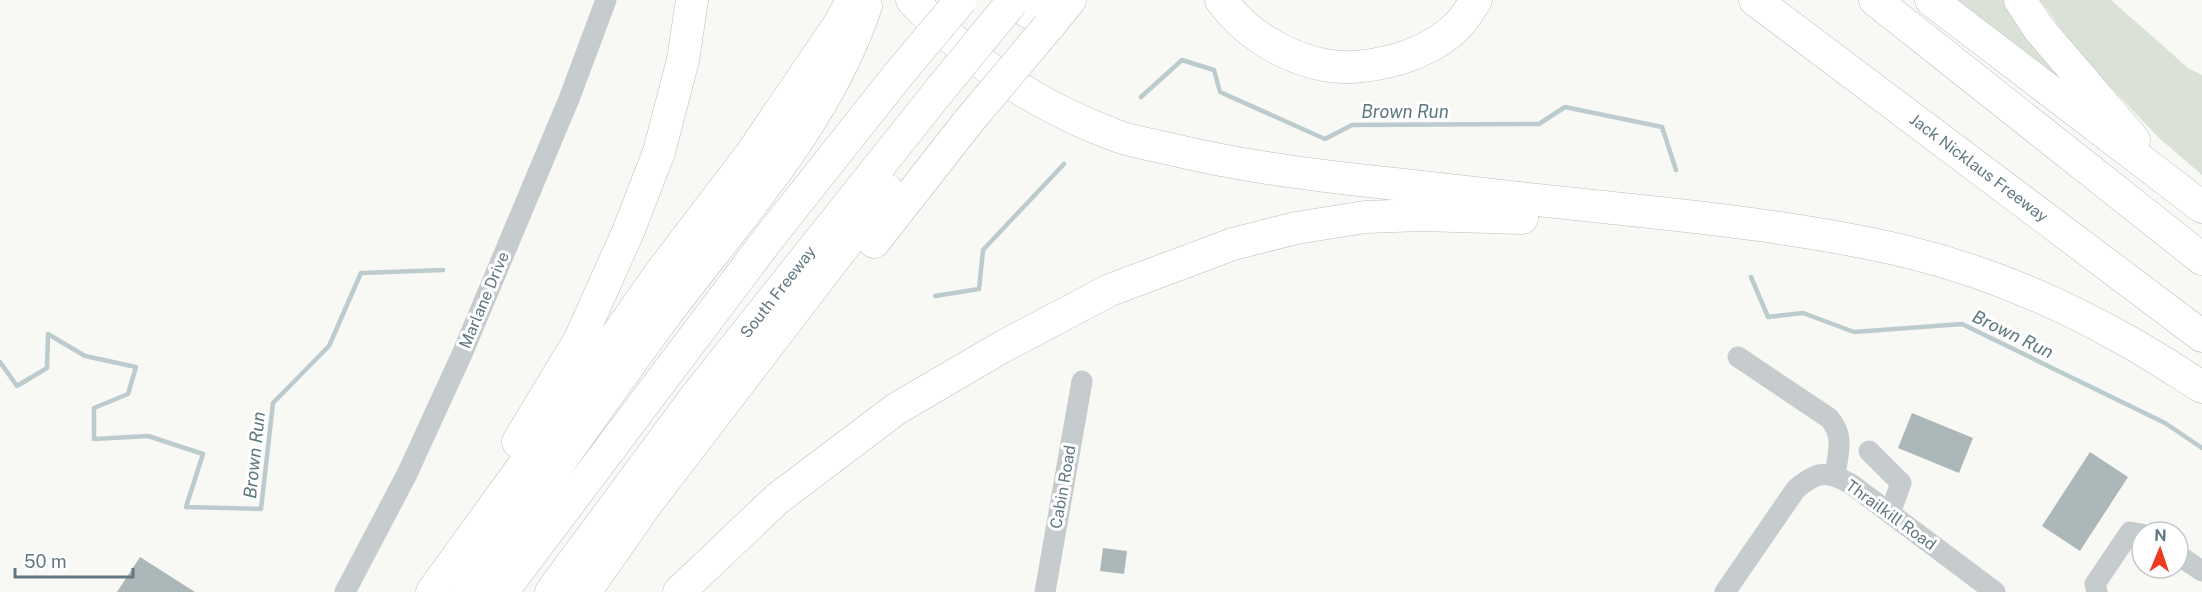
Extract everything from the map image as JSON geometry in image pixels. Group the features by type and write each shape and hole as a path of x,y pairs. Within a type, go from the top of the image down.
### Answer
{"highway":[{"path":"426,592 580,339 628,232 659,152 683,60 692,0"},
{"path":"432,592 661,272 850,19 868,0"},
{"path":"912,0 935,25 982,64 1043,104 1119,137 1216,160 1329,177 1700,217 1818,234 1912,253 2015,287 2067,310 2119,336 2202,387"},
{"path":"898,75 948,0"},
{"path":"502,592 768,239 898,75 961,0"},
{"path":"585,592 645,506 1028,8 1070,0"},
{"path":"1221,0 1232,15 1266,42 1303,60 1326,66 1349,67 1394,60 1430,47 1457,27 1476,0"},
{"name":"Jack Nicklaus Freeway","path":"1755,0 2202,336"},
{"path":"1875,0 2202,259"},
{"path":"1931,0 2202,207"},
{"path":"2020,0 2039,29 2169,182"},
{"name":"South Freeway","path":"551,592 696,396 954,105 1028,8"},
{"path":"468,592 664,317 801,138 850,19"},
{"path":"604,592 733,422 954,105"},
{"path":"679,592 777,499 896,409 1002,347 1110,290 1233,244 1296,228 1365,217 1422,215 1818,234"}],"street":[{"name":"Marlane Drive","path":"345,592 407,474 462,354 569,99 606,0"},
{"path":"1738,357 1829,418 1838,427 1840,439 1835,475"},
{"name":"Cabin Road","path":"1045,592 1082,381"},
{"path":"1869,452 1901,483 1890,513"},
{"name":"Thrailkill Road","path":"1725,592 1796,489 1808,478 1824,473 1835,475 1851,484 1995,592"},
{"path":"2097,592 2095,584 2130,532"}],"shaded area":[{"path":"1955,0 2006,0 2073,92"},
{"path":"2040,0 2111,0 2188,68 2202,75 2202,175 2158,137 2079,54"}],"building":[{"path":"1912,413 1973,438 1959,473 1898,448"},
{"path":"2090,452 2128,477 2080,551 2042,526"},
{"path":"1103,548 1127,551 1124,574 1100,571"},
{"path":"140,557 195,592 117,592"}],"waterway":[{"name":"Brown Run","path":"1141,97 1182,60 1214,70 1220,92 1325,139 1352,125 1539,124 1565,107 1662,127 1676,170"},
{"name":"Brown Run","path":"935,296 979,289 983,250 1064,164"},
{"name":"Brown Run","path":"0,362 17,386 47,368 48,334 85,356 136,367 128,394 94,408 94,439 148,436 203,454 186,507 261,509 273,403 329,346 361,273 443,270"},
{"name":"Brown Run","path":"1751,277 1768,317 1803,313 1854,332 1962,324 2165,423 2202,448"}]}
